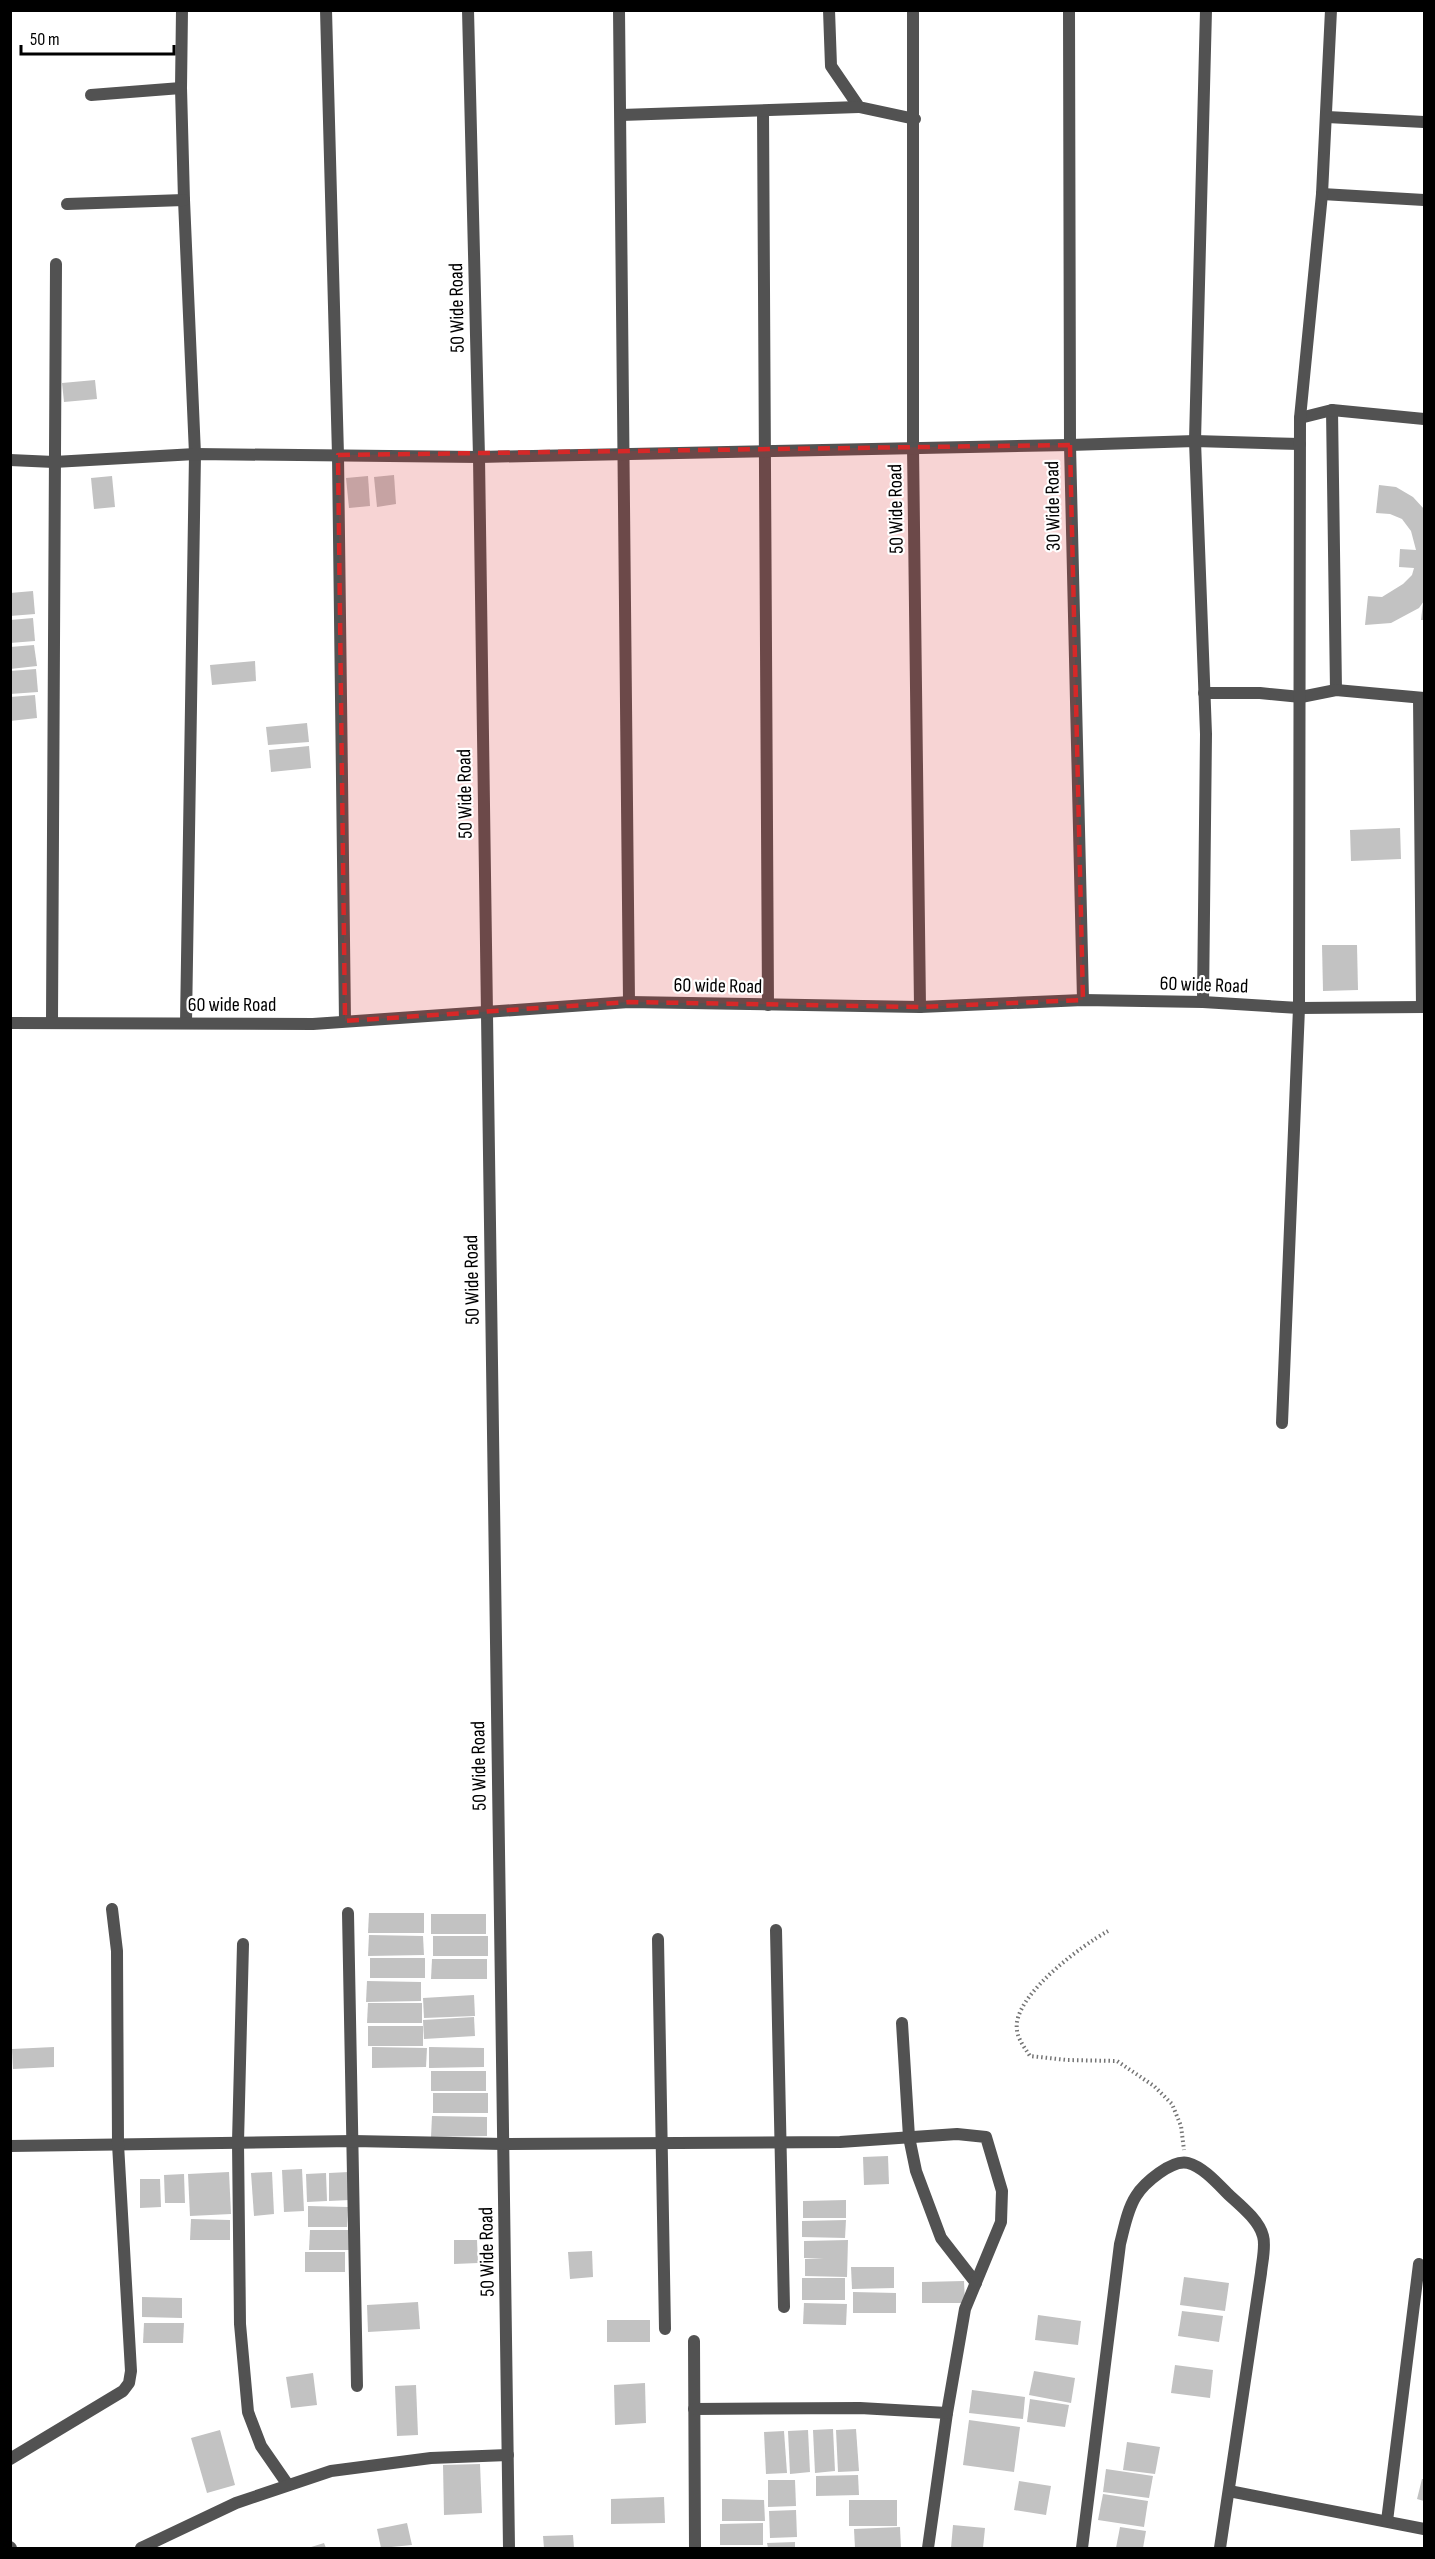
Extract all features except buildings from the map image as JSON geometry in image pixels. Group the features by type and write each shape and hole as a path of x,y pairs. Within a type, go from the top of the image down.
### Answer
{"street":[{"path":"182,10 181,88 184,200 195,454 186,1023"},
{"path":"326,10 338,455 345,1021"},
{"name":"50 Wide Road","path":"468,10 479,457 509,2548"},
{"path":"619,10 629,1002"},
{"path":"829,10 831,66 859,106"},
{"name":"50 Wide Road","path":"913,10 914,447 920,1007"},
{"name":"30 Wide Road","path":"1070,10 1070,446 1083,1000"},
{"path":"1203,1002 1204,693 1195,441 1206,10"},
{"path":"1282,1423 1299,1008 1300,418 1322,194 1331,10"},
{"path":"91,95 181,88"},
{"path":"621,115 859,106 915,119"},
{"path":"763,111 768,1005"},
{"path":"1327,117 1425,122"},
{"path":"1322,194 1425,200"},
{"path":"67,204 184,200"},
{"path":"52,1022 56,264"},
{"path":"1300,418 1332,410 1425,418"},
{"path":"1332,410 1336,690"},
{"path":"10,460 54,462 195,454 479,457 914,447 1070,446 1195,441 1300,444"},
{"path":"1204,693 1260,693 1301,697 1336,690 1422,698 1423,1007"},
{"name":"60 wide Road","path":"10,1023 313,1024 629,1002 920,1007 1083,1000 1203,1002 1299,1008 1423,1007"},
{"path":"10,2459 123,2391 129,2383 131,2371 118,2144 117,1952 112,1909"},
{"path":"348,1913 357,2386"},
{"path":"776,1930 784,2307"},
{"path":"658,1938 665,2328"},
{"path":"243,1944 238,2142 240,2324 248,2412 261,2446 288,2486"},
{"path":"902,2023 909,2137 916,2171 941,2238 976,2283"},
{"path":"10,2146 352,2140 504,2144 840,2142 957,2134 986,2137 1002,2191 1001,2222 965,2310 947,2413 928,2548"},
{"path":"1082,2548 1120,2244 1126,2220 1136,2196 1154,2177 1170,2166 1184,2162 1198,2167 1222,2188 1250,2215 1263,2236 1261,2273 1220,2548"},
{"path":"1387,2521 1419,2264"},
{"path":"694,2341 695,2548"},
{"path":"694,2409 860,2408 947,2413"},
{"path":"141,2548 236,2503 331,2471 431,2458 508,2455"},
{"path":"1229,2491 1425,2529"}],"path":[{"path":"1108,1931 1083,1945 1048,1976 1026,2004 1017,2021 1018,2037 1030,2056 1067,2060 1118,2061 1154,2086 1172,2104 1181,2126 1184,2162"}],"highlighted area":[{"path":"1070,445 1083,1000 920,1007 629,1002 345,1021 338,455"}]}
